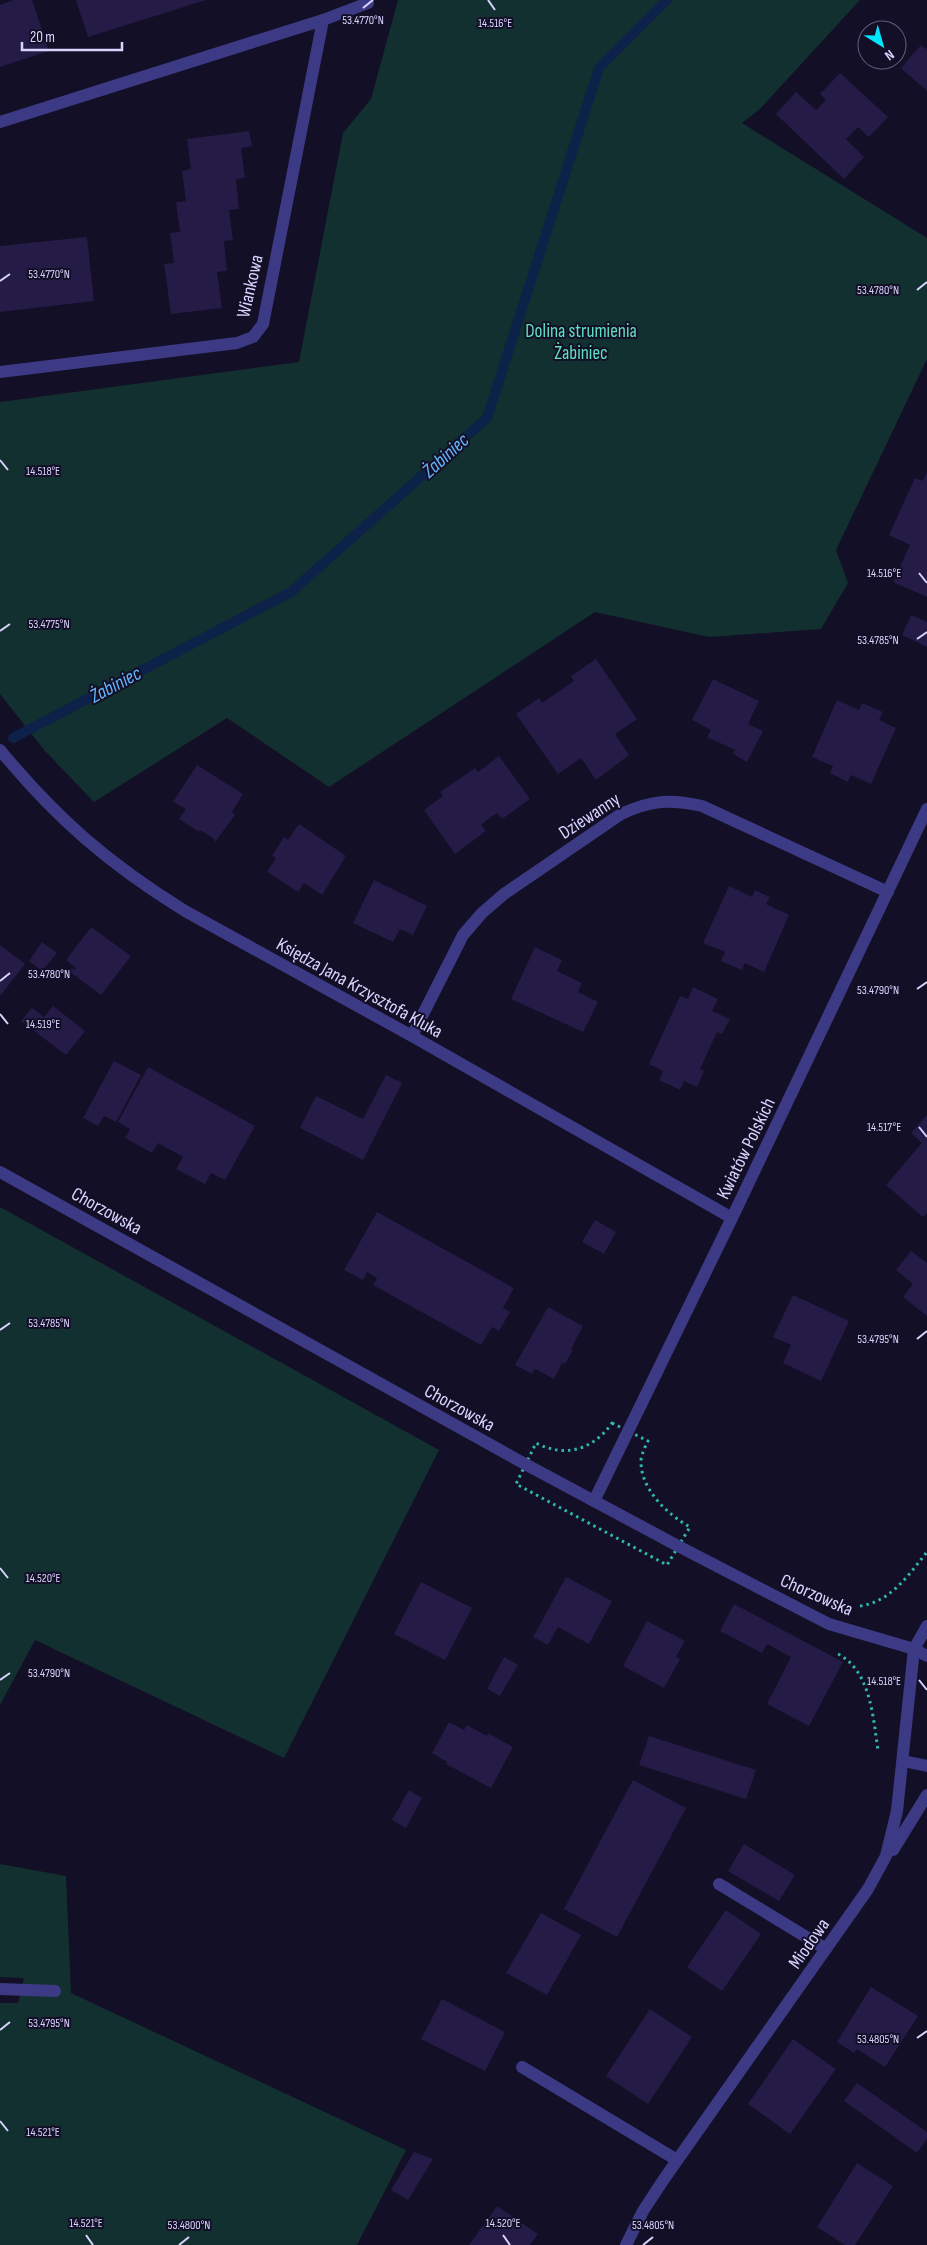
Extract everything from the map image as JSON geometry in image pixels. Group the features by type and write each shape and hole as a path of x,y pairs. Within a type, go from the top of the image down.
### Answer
{"street":[{"path":"0,122 323,20 368,3"},
{"name":"Wiankowa","path":"0,372 238,343 253,337 262,324 323,20"},
{"name":"Księdza Jana Krzysztofa Kluka","path":"0,750 35,791 67,824 126,874 185,912 412,1036 732,1218"},
{"name":"Dziewanny","path":"412,1036 463,935 482,913 504,894 621,814 640,805 660,801 679,801 702,806 888,892"},
{"name":"Kwiatów Polskich","path":"594,1501 732,1218 927,809"},
{"name":"Chorzowska","path":"0,1172 594,1501 829,1624 914,1649 927,1656"},
{"name":"Miodowa","path":"626,2245 643,2211 677,2160 879,1871 894,1828 903,1762 914,1649 927,1626"},
{"path":"903,1762 927,1766"},
{"path":"879,1871 927,1795"},
{"path":"719,1884 826,1949"},
{"path":"0,1989 55,1991"},
{"path":"522,2067 677,2160"}],"path":[{"path":"690,1527 698,1532"},
{"path":"854,1607 886,1598 899,1586 927,1552"},
{"path":"667,1565 675,1570"},
{"path":"836,1652 848,1659 860,1674 871,1708 878,1758"}],"green space":[{"name":"Dolina strumienia Żabiniec","path":"398,0 860,0 760,109 742,123 927,238 927,359 836,550 848,583 821,629 709,637 595,612 329,787 227,718 94,802 45,751 0,694 0,402 299,362 343,133 371,99"},
{"path":"0,1207 439,1450 284,1758 35,1640 0,1705"},
{"path":"0,1864 66,1876 71,1993 406,2150 357,2245 0,2245 0,2003 18,2003 24,1978 0,1977"}],"building":[{"path":"13,0 32,0 49,51 0,67 0,5"},
{"path":"76,0 206,0 88,37"},
{"path":"921,45 927,48 927,91 903,70 907,70 907,61"},
{"path":"840,73 888,117 869,137 858,127 846,139 864,157 844,179 776,114 796,92 816,110 826,100 820,94"},
{"path":"249,131 252,146 241,148 245,178 236,179 239,209 229,210 233,240 224,241 227,271 217,272 222,308 171,314 164,264 174,263 170,233 180,232 176,202 186,201 182,171 191,169 187,139"},
{"path":"87,237 94,301 0,312 0,246"},
{"path":"927,472 927,597 893,582 910,545 889,535 915,478 923,481"},
{"path":"911,615 927,622 927,647 902,635"},
{"path":"596,659 637,719 615,734 629,755 596,780 581,758 558,774 516,714 539,698 542,703 574,681 571,676"},
{"path":"713,679 759,701 748,724 763,731 747,762 733,754 735,750 707,737 711,730 692,720"},
{"path":"837,700 859,710 862,703 883,712 879,720 896,728 871,784 851,775 848,782 830,773 833,766 812,757"},
{"path":"499,756 530,799 502,819 497,813 487,820 481,825 486,831 455,854 424,810 443,796 440,792 475,768 478,772"},
{"path":"197,765 243,794 232,812 235,815 215,842 213,838 200,830 199,832 179,819 186,809 173,802"},
{"path":"299,824 346,856 322,895 304,883 298,892 267,872 276,858 272,856 284,837 288,840"},
{"path":"374,880 427,906 413,935 400,929 393,942 353,923"},
{"path":"729,886 752,897 755,890 770,897 766,904 789,915 764,972 745,963 742,970 721,961 725,952 703,943"},
{"path":"91,927 131,956 101,995 70,972 72,968 74,970 76,968 66,960"},
{"path":"42,942 57,953 42,971 29,961"},
{"path":"0,945 25,964 0,996"},
{"path":"535,947 562,960 557,971 582,983 578,992 598,1002 583,1032 511,999"},
{"path":"693,987 718,999 712,1011 730,1019 722,1034 717,1032 700,1069 704,1071 697,1087 684,1081 680,1090 659,1080 663,1071 649,1064 680,996 688,999"},
{"path":"53,1006 85,1031 66,1055 21,1021 32,1008 44,1017"},
{"path":"114,1061 141,1075 116,1122 104,1116 98,1126 83,1118"},
{"path":"148,1067 255,1126 225,1180 211,1173 205,1184 176,1169 183,1157 158,1143 152,1153 125,1138 130,1129 118,1122"},
{"path":"386,1075 402,1083 363,1160 300,1128 316,1096 363,1119"},
{"path":"927,1115 927,1213 923,1217 886,1185 922,1143 911,1133"},
{"path":"377,1212 514,1288 503,1308 510,1312 499,1331 492,1327 481,1345 373,1285 377,1278 367,1272 363,1280 344,1270"},
{"path":"595,1220 616,1232 604,1254 582,1242"},
{"path":"911,1251 927,1263 927,1316 903,1297 913,1284 896,1270"},
{"path":"793,1295 849,1321 821,1381 783,1363 791,1345 773,1337"},
{"path":"548,1307 583,1326 571,1349 573,1350 565,1364 562,1363 554,1379 535,1369 532,1374 515,1365"},
{"path":"566,1577 612,1601 589,1644 558,1627 548,1645 533,1637"},
{"path":"421,1582 472,1608 445,1660 394,1634"},
{"path":"734,1604 843,1662 809,1726 767,1704 791,1657 767,1644 762,1653 720,1631"},
{"path":"647,1621 685,1641 676,1657 680,1659 664,1688 623,1666"},
{"path":"504,1657 518,1665 500,1696 487,1689"},
{"path":"449,1722 464,1730 467,1725 487,1736 488,1733 513,1747 491,1788 446,1764 447,1762 432,1753"},
{"path":"649,1736 756,1770 746,1799 639,1765"},
{"path":"633,1780 686,1808 617,1937 564,1909"},
{"path":"409,1790 422,1798 406,1828 392,1820"},
{"path":"744,1844 795,1875 779,1901 728,1871"},
{"path":"726,1910 761,1934 722,1991 687,1967"},
{"path":"541,1913 581,1935 547,1995 506,1973"},
{"path":"871,1987 918,2016 885,2067 857,2049 854,2053 837,2042"},
{"path":"442,1999 505,2032 485,2071 421,2039"},
{"path":"650,2009 692,2037 648,2104 606,2076"},
{"path":"793,2039 836,2069 790,2134 748,2104"},
{"path":"857,2083 927,2132 927,2139 917,2153 844,2101"},
{"path":"414,2152 433,2159 408,2200 391,2190"},
{"path":"857,2163 893,2186 855,2245 845,2245 817,2227"},
{"path":"497,2206 538,2234 530,2245 469,2245"}],"waterway":[{"name":"Żabiniec","path":"13,738 291,592 487,418 599,68 667,0"}]}
